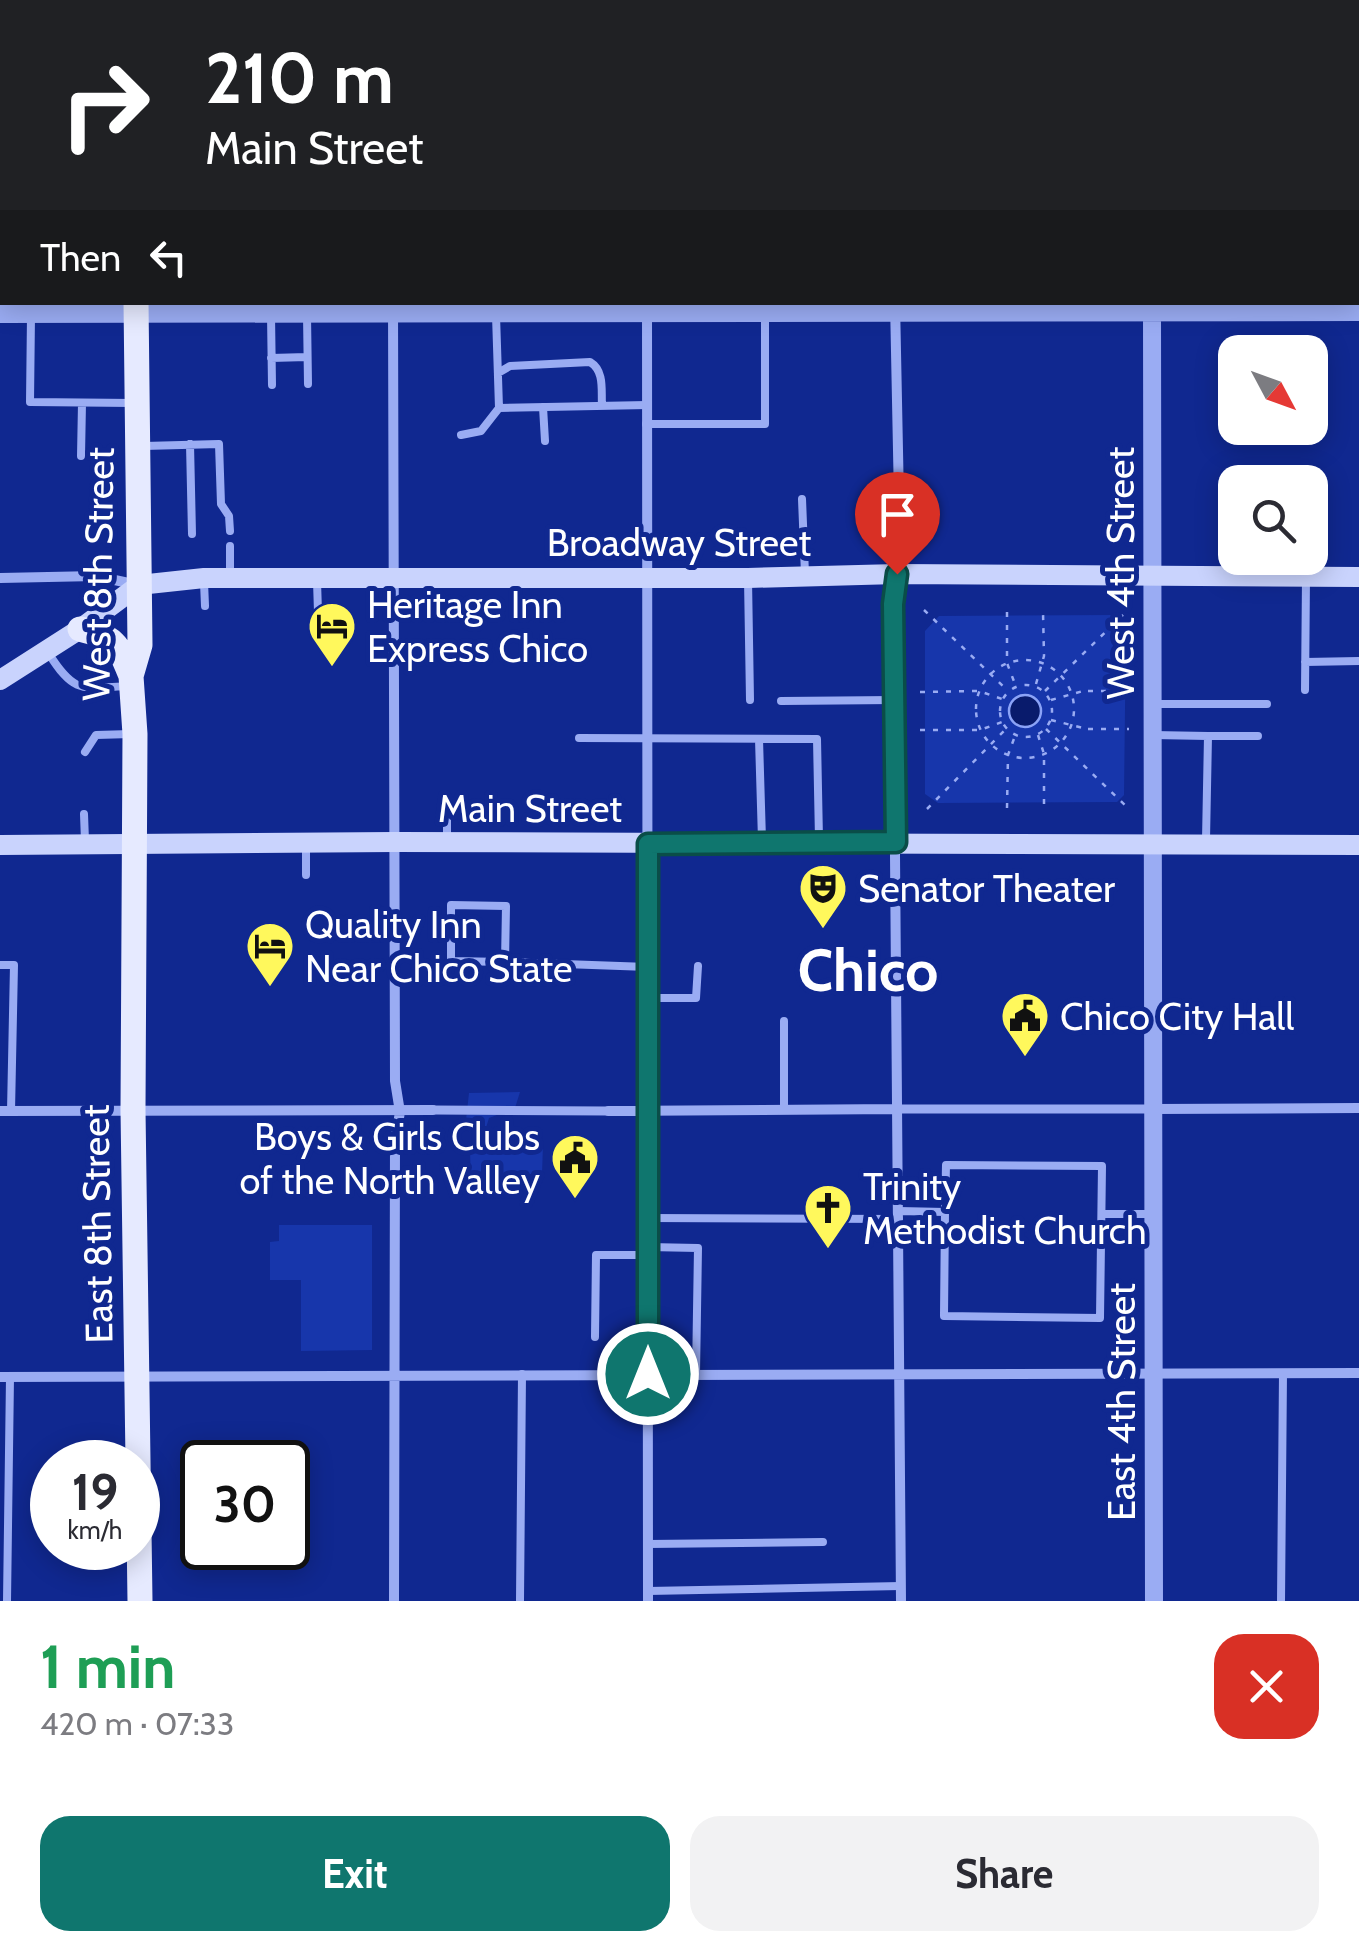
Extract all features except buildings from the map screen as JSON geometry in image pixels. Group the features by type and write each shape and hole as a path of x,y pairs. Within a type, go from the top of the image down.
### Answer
{"main road":[{"name":"West 8th Street","path":"134,846 135,734 131,681 140,645 136,309"},
{"name":"Broadway Street","path":"139,585 204,578 748,578 897,574 1359,577"},
{"path":"0,680 80,629 139,585"},
{"path":"80,629 118,644 131,681"},
{"name":"Main Street","path":"0,845 1359,844"},
{"name":"East 8th Street","path":"134,846 133,1110 140,1601"}],"street":[{"path":"5,310 31,314 136,309 270,316 393,309 464,309 496,315 542,308 746,308 766,314 895,308 1359,312"},
{"path":"647,308 648,1596"},
{"path":"895,308 900,548 893,604 902,1601"},
{"name":"West 4th Street","path":"1152,308 1153,842"},
{"path":"393,309 396,1081 400,1112 395,1141 394,1601"},
{"name":"Broadway Street","path":"0,578 96,576 139,585"},
{"name":"East 4th Street","path":"1153,842 1154,1601"},
{"path":"6,1111 1359,1108"},
{"path":"5,1376 1359,1372"}],"lane":[{"path":"31,314 30,402 136,404"},
{"path":"646,424 765,424 766,314"},
{"path":"307,315 308,384"},
{"path":"461,435 482,431 499,408 496,315"},
{"path":"270,316 272,385"},
{"path":"271,358 307,357"},
{"path":"498,373 510,366 590,362 597,366 601,377 602,406"},
{"path":"81,456 82,403"},
{"path":"499,408 647,405"},
{"path":"543,407 544,441"},
{"path":"190,444 192,534"},
{"path":"137,446 219,444 221,504 229,516 230,531"},
{"path":"802,498 805,576"},
{"path":"230,546 230,578"},
{"path":"1305,690 1306,577"},
{"path":"204,578 205,606"},
{"path":"748,578 750,700"},
{"path":"316,580 318,612"},
{"path":"46,650 66,681 79,686 131,681"},
{"path":"1305,662 1359,661"},
{"path":"781,701 894,700"},
{"path":"1153,704 1267,704"},
{"path":"85,752 96,735 135,734"},
{"path":"1153,735 1258,736"},
{"path":"1206,843 1208,736"},
{"path":"578,738 818,739 819,844"},
{"path":"759,739 762,844"},
{"path":"84,814 84,845"},
{"path":"446,842 447,815"},
{"path":"306,843 306,875"},
{"path":"505,962 506,906 451,905 450,962 648,967"},
{"path":"0,965 14,965 6,1111"},
{"path":"648,998 696,998 698,966"},
{"path":"784,1021 784,1109"},
{"path":"946,1165 1102,1166 1100,1318 944,1316 945,1212 946,1165"},
{"path":"648,1218 945,1212"},
{"path":"1102,1214 1154,1214"},
{"path":"595,1337 596,1254 698,1248 696,1374"},
{"path":"1281,1601 1283,1373"},
{"path":"520,1601 522,1374"},
{"path":"5,1376 7,1601"},
{"path":"648,1544 823,1542"},
{"path":"648,1596 901,1586"}],"path":[{"path":"1044,692 1128,609"},
{"path":"924,610 1008,691"},
{"path":"1007,612 1008,664 1016,686"},
{"path":"1035,686 1042,664 1043,612"},
{"path":"1031,660 1060,675 1071,693 1074,715 1061,743 1032,758 1008,755 991,744 980,730 976,704 990,674 1008,664 1031,660"},
{"path":"1016,686 1035,686 1050,700 1050,720 1038,734 1016,735 1002,722 1002,699 1016,686"},
{"path":"1050,700 1086,691 1130,691"},
{"path":"920,692 980,692 1002,699"},
{"path":"1050,720 1085,729 1129,729"},
{"path":"920,730 980,730 1002,722"},
{"path":"1046,728 1128,808"},
{"path":"927,809 1006,729"},
{"path":"1038,734 1044,754 1044,808"},
{"path":"1007,808 1008,755 1016,735"}],"shaded area":[{"path":"1116,615 1126,623 1124,795 1117,802 938,803 925,794 925,631 939,616"},
{"path":"1025,695 1036,700 1041,711 1036,722 1025,727 1014,722 1009,711 1014,700"},
{"path":"520,1092 515,1108 489,1118 479,1136 465,1129 469,1093"},
{"path":"492,1142 518,1144 527,1153 536,1144 543,1145 542,1174 528,1174 528,1185 471,1184 470,1151"},
{"path":"279,1225 372,1225 372,1350 301,1351 301,1280 270,1280 270,1242 279,1241"}],"place":[{"name":"Heritage Inn Express Chico","path":"332,668"},
{"name":"Senator Theater","path":"823,930"},
{"name":"Quality Inn Near Chico State","path":"270,988"},
{"name":"Chico City Hall","path":"1025,1058"},
{"name":"Boys & Girls Clubs of the North Valley","path":"575,1200"},
{"name":"Trinity Methodist Church","path":"828,1250"}],"district":[{"name":"Chico","path":"868,970"}],"route":[{"path":"648,1374 648,844 896,842 893,604 897,574"}]}
